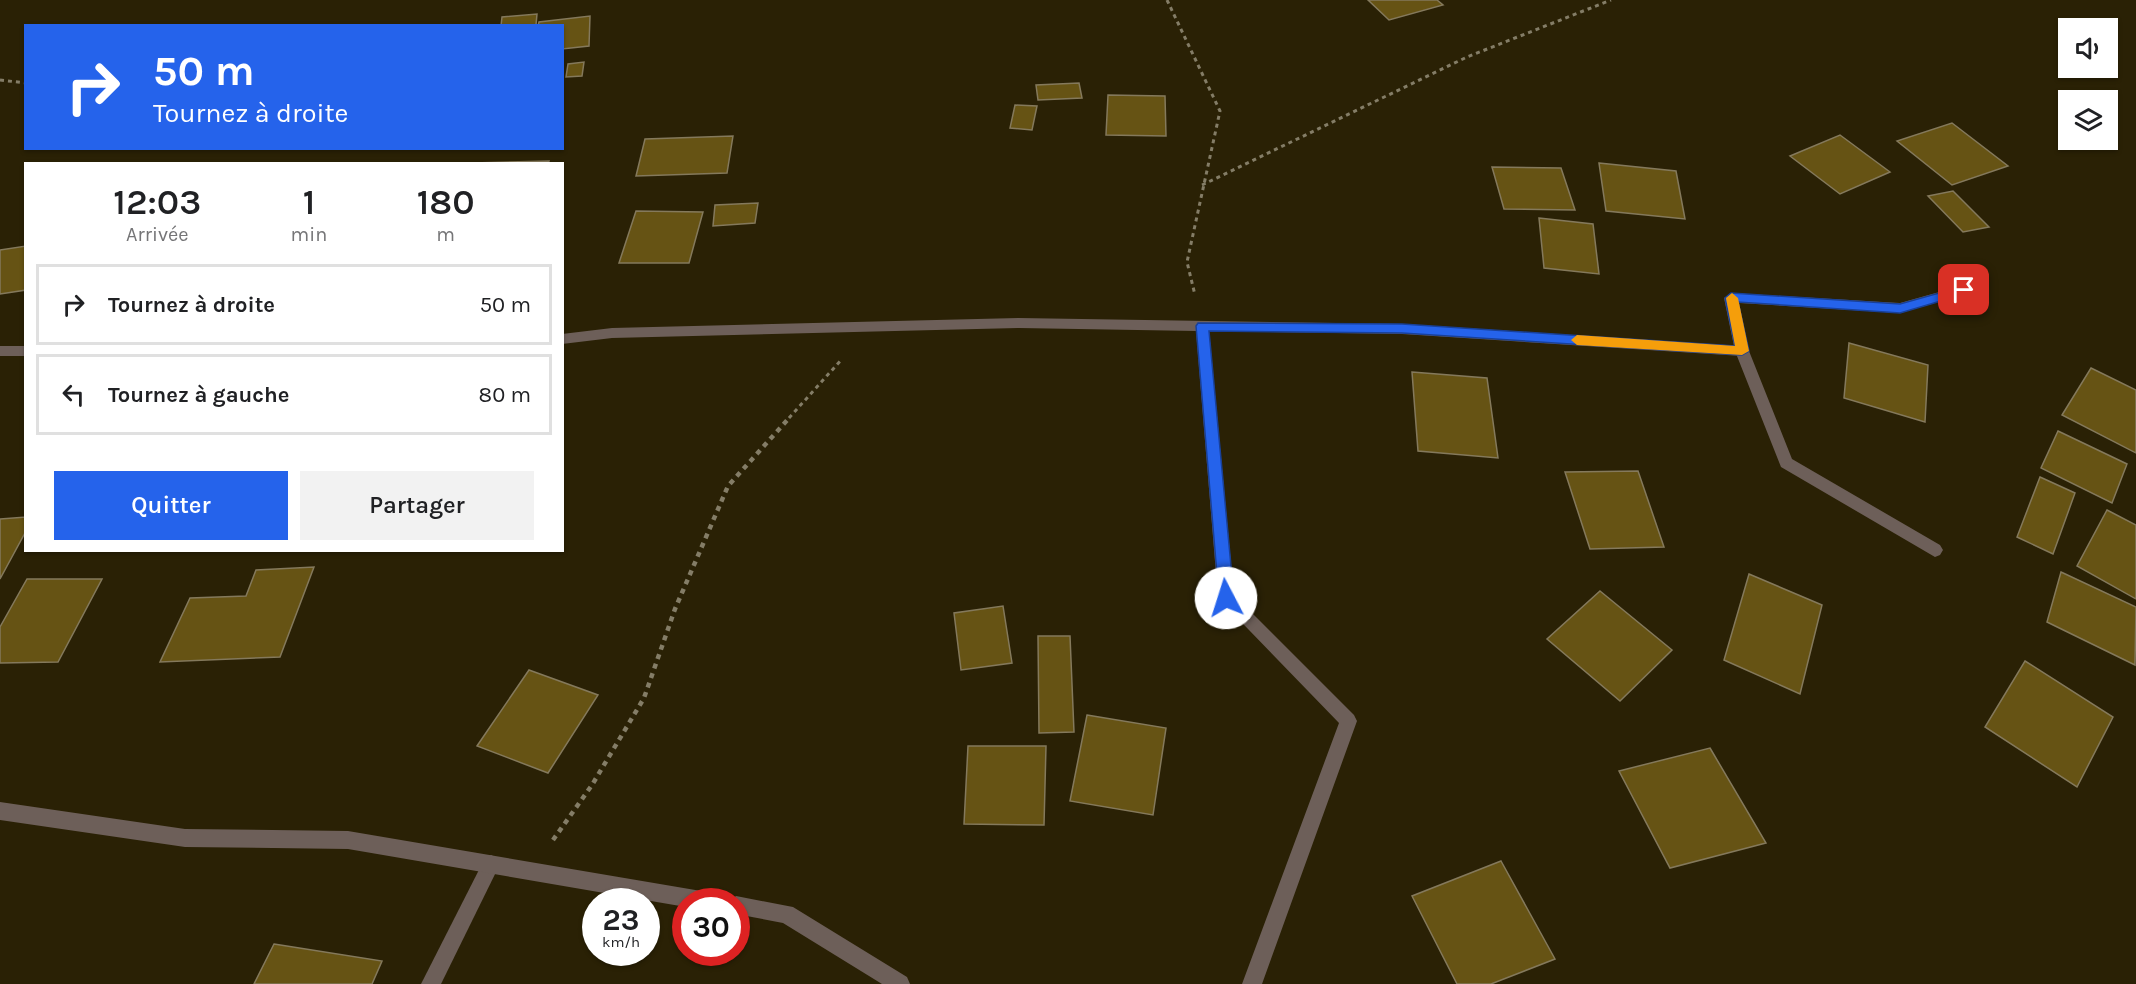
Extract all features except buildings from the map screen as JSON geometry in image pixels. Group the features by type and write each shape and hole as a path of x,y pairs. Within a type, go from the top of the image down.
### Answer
{"street":[{"path":"1935,550 1786,463 1742,351 1731,298 1900,308 1964,290"},
{"path":"564,339 612,333 1018,323 1402,329 1742,351"},
{"path":"1202,326 1226,598 1348,721 1252,984"},
{"path":"0,351 24,351"},
{"path":"0,811 185,838 348,840 672,895"},
{"path":"431,984 491,864"},
{"path":"750,908 786,914 900,984"}],"path":[{"path":"1167,0 1220,111 1202,184 1187,262 1202,326"},
{"path":"1202,184 1467,57 1611,0"},
{"path":"0,80 24,83"},
{"path":"531,871 592,785 644,699 675,609 728,486 871,327"}],"slow traffic":[{"path":"1577,340 1742,351 1732,298"}],"route":[{"path":"1226,598 1202,326 1402,329 1742,351 1731,298 1900,308 1964,290"}]}
